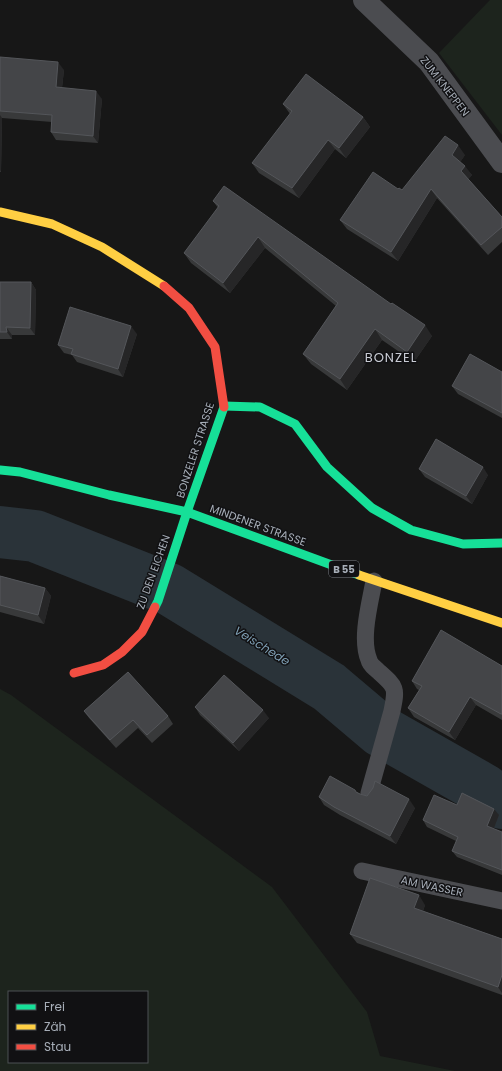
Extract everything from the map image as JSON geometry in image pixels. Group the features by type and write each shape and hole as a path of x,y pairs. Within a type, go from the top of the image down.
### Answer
{"street":[{"name":"ZUM KNEPPEN","path":"364,0 429,62 502,162"},
{"name":"BONZELER STRASSE","path":"0,212 52,224 102,247 165,287 189,308 215,347 224,406 187,512"},
{"path":"224,406 260,407 295,424 327,468 372,508 411,530 463,544 502,543"},
{"name":"MINDENER STRASSE","path":"0,470 20,472 109,495 187,512 374,581 502,623"},
{"name":"ZU DEN EICHEN","path":"74,673 102,665 122,652 142,632 158,601 187,512"}],"lane":[{"path":"369,793 395,698 395,688 390,681 369,661 366,650 366,626 374,581"},
{"name":"AM WASSER","path":"362,870 502,901"}],"shaded area":[{"path":"490,0 502,0 502,135 439,53"},
{"path":"0,689 11,695 272,887 367,1012 380,1056 455,1071 0,1071"}],"building":[{"path":"0,57 58,62 56,87 96,91 93,136 51,132 52,115 0,111"},
{"path":"306,74 363,117 339,148 328,140 292,188 252,163 292,111 283,104"},
{"path":"445,136 458,145 452,155 465,166 461,171 502,217 502,227 481,245 431,189 391,252 340,220 373,172 398,189 399,188 402,190"},
{"path":"224,186 391,304 392,303 425,325 407,352 375,329 340,379 303,354 338,303 258,237 223,283 184,253 219,206 213,201"},
{"path":"0,282 31,282 30,328 6,327 7,332 0,332"},
{"path":"70,307 131,326 118,369 71,354 73,349 58,345"},
{"path":"470,354 502,372 502,413 452,386"},
{"path":"436,439 483,467 466,496 419,469"},
{"path":"0,576 45,588 38,615 0,605"},
{"path":"441,630 502,666 502,714 470,697 449,732 408,708 422,686 412,681"},
{"path":"128,672 168,716 147,735 133,720 110,740 84,711"},
{"path":"224,675 263,710 233,743 195,707"},
{"path":"330,776 360,794 367,796 373,788 375,781 409,799 390,836 334,807 319,797"},
{"path":"462,793 494,809 487,826 502,832 502,870 452,851 458,837 423,820 434,795 457,805"},
{"path":"370,878 419,895 414,908 502,939 502,975 498,987 350,934"}],"waterway":[{"name":"Veischede","path":"0,532 35,536 169,589 329,687 381,731 483,789 502,803"}],"traffic: fast":[{"path":"224,406 260,407 295,424 327,467 372,508 411,530 463,544 502,543"},
{"path":"155,607 224,407"},
{"path":"0,470 20,472 109,495 187,512 359,575"}],"traffic: slow":[{"path":"0,212 52,224 102,247 164,286"},
{"path":"359,575 502,623"}],"traffic: jam":[{"path":"164,286 189,308 215,347 224,407"},
{"path":"74,673 103,665 122,652 142,632 155,607"}],"district":[{"name":"BONZEL","path":"391,357"}]}
